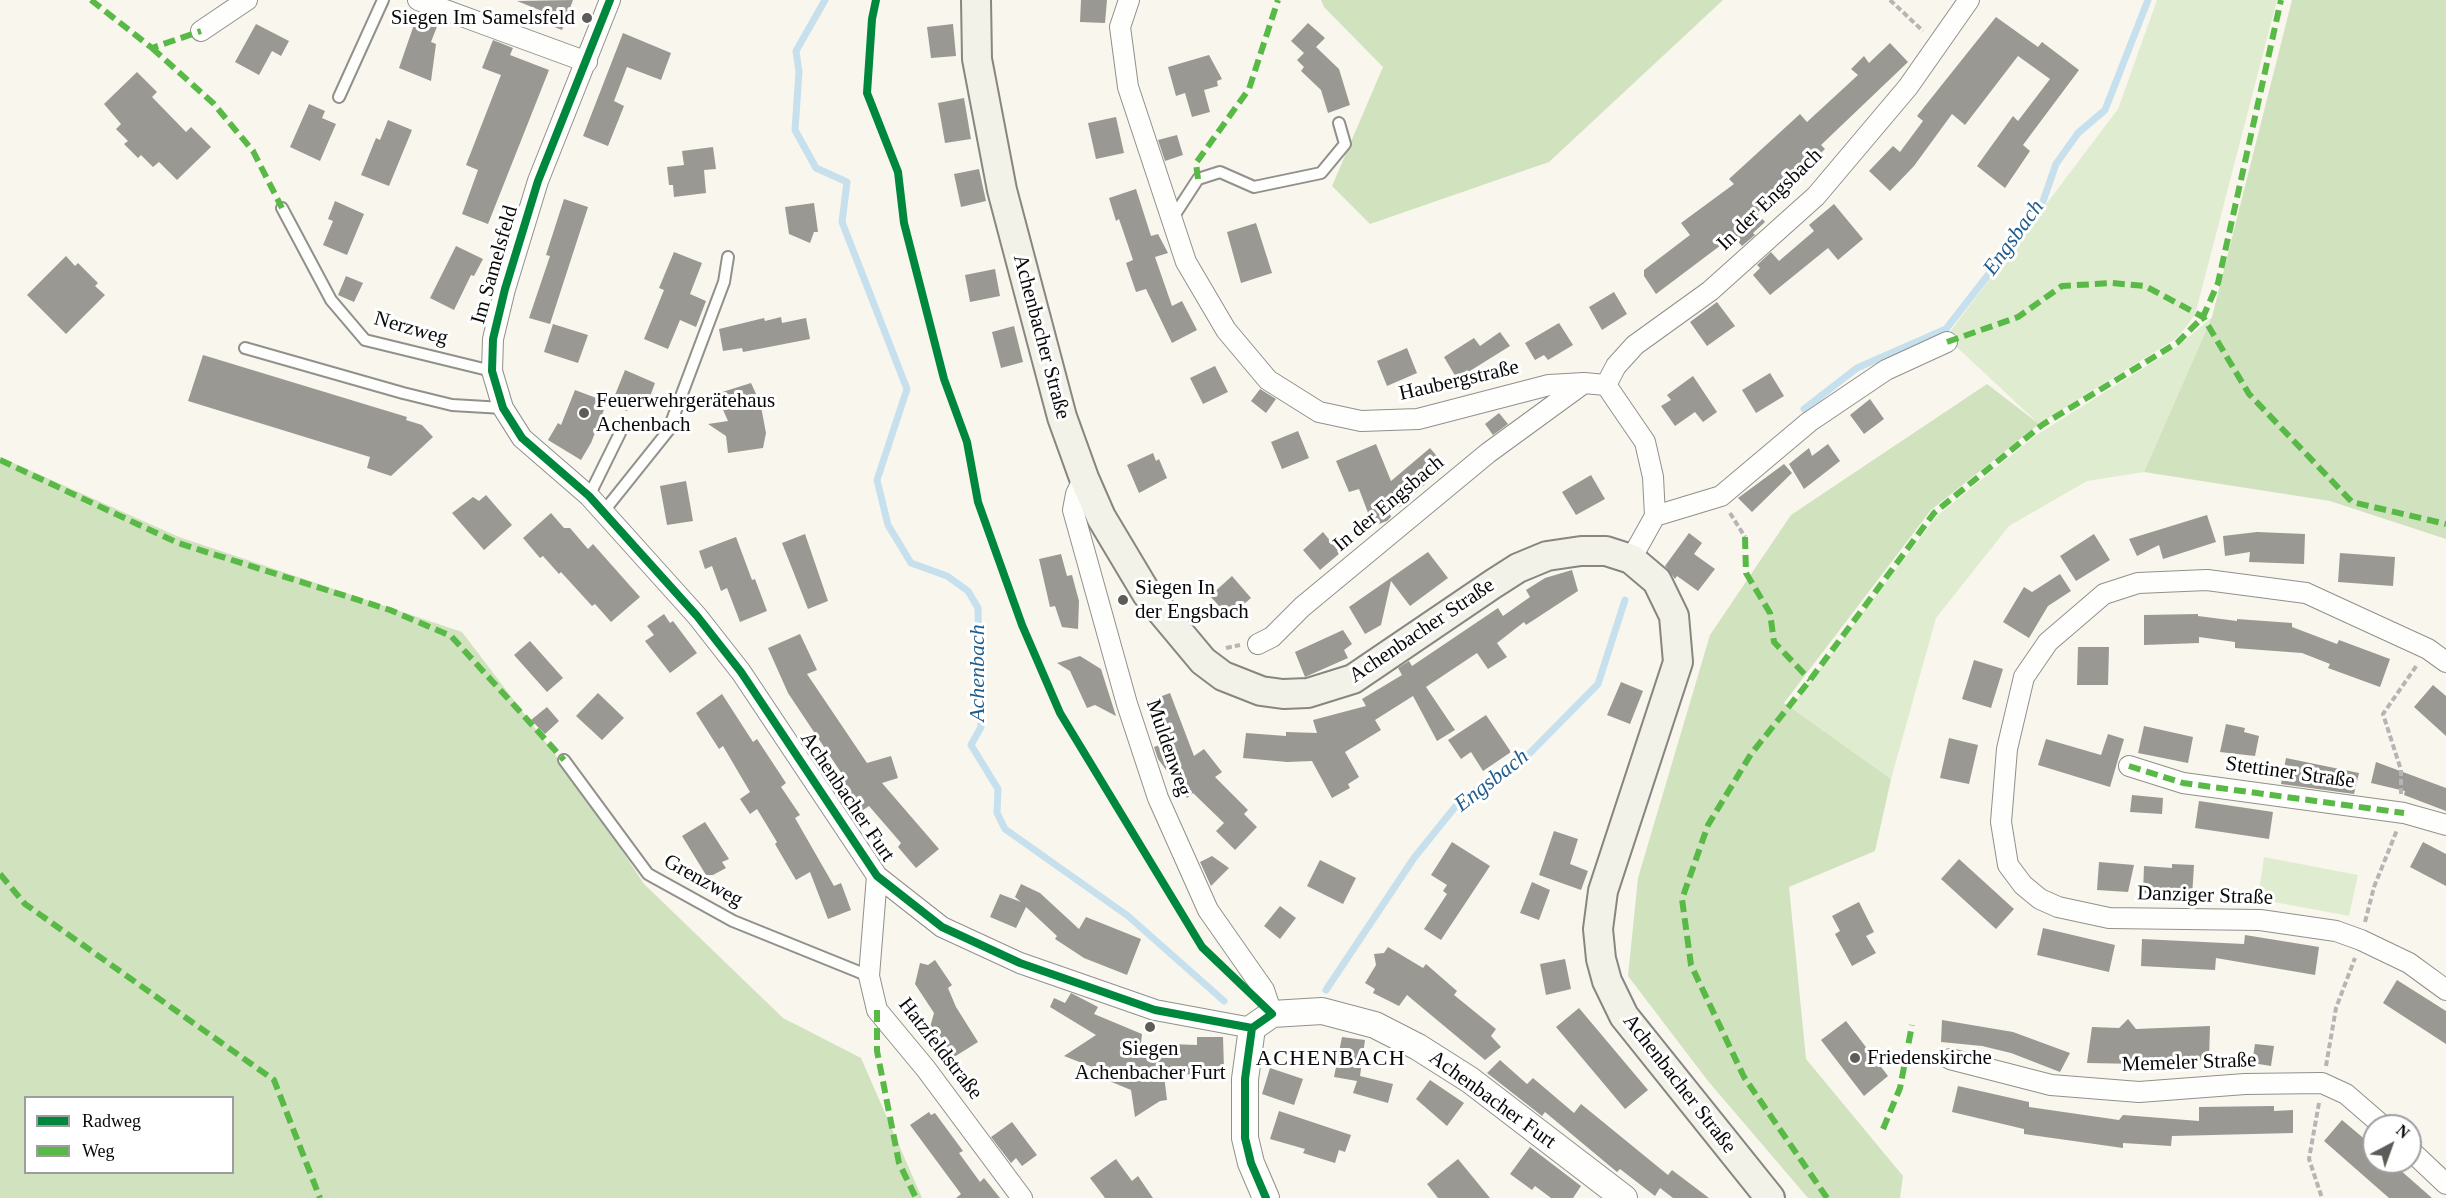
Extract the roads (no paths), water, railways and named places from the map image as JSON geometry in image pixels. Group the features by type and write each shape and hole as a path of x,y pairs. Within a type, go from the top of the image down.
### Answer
{"main road":[{"name":"Achenbacher Straße","path":"976,0 977,59 1002,190 1045,356 1084,478 1101,517 1147,594 1203,661 1241,685 1283,694 1319,691 1353,679 1518,568 1547,556 1581,551 1606,551 1631,559 1645,569 1666,596 1677,629 1678,662 1603,891 1598,928 1601,959 1606,981 1624,1016 1770,1198"}],"street":[{"path":"201,32 248,0"},
{"path":"418,0 587,62"},
{"name":"Im Samelsfeld","path":"604,511 522,438 503,408 492,371 493,339 505,290 538,181 610,0"},
{"name":"Haubergstraße","path":"1129,0 1120,27 1128,87 1186,262 1226,330 1268,380 1319,412 1361,421 1418,418 1549,385 1584,383 1606,385"},
{"name":"In der Engsbach","path":"1606,385 1616,366 1635,345 1710,291 1816,196 1939,46 1969,0"},
{"path":"1655,516 1721,496 1809,422 1886,370 1947,342"},
{"name":"In der Engsbach","path":"1258,644 1272,637 1302,607 1488,453 1584,383"},
{"path":"1606,385 1645,442 1653,477 1655,516 1631,559"},
{"name":"Muldenweg","path":"1084,478 1076,495 1073,510 1127,704 1158,798 1208,910 1264,990 1262,1021"},
{"name":"Achenbacher Furt","path":"604,511 697,616 741,672 877,876 942,927 1020,963 1155,1010 1262,1021 1322,1011 1375,1025 1470,1080 1624,1198"},
{"name":"Danziger Straße","path":"2446,662 2428,649 2306,593 2207,580 2138,583 2104,594 2048,642 2024,677 2007,750 2001,822 2008,865 2023,885 2040,899 2058,907 2109,918 2260,920 2336,931 2409,963 2446,990"},
{"name":"Stettiner Straße","path":"2128,766 2182,783 2404,813 2446,825"},
{"name":"Hatzfeldstraße","path":"877,876 869,976 877,1010 926,1069 1022,1198"},
{"path":"1262,1021 1243,1113 1245,1138 1251,1163 1266,1198"},
{"name":"Memeler Straße","path":"1950,1059 2051,1085 2139,1092 2246,1084 2322,1083 2346,1094 2370,1114"},
{"path":"2422,1161 2446,1184"}],"lane":[{"path":"339,97 382,0"},
{"path":"1172,219 1198,179 1209,175 1220,172 1254,186 1321,173 1345,144 1339,123"},
{"name":"Nerzweg","path":"282,208 331,300 365,340 492,371"},
{"path":"604,511 668,431 723,282 728,257"},
{"path":"245,348 452,405 503,408"},
{"path":"589,496 620,433"},
{"name":"Grenzweg","path":"564,760 648,874 733,921 869,976"}],"waterway":[{"name":"Achenbach","path":"825,0 796,51 799,72 795,130 816,168 847,182 842,222 907,389 877,480 888,525 911,563 947,576 968,591 978,608 981,727 971,745 998,789 997,813 1005,829 1128,916 1224,1001"},
{"name":"Engsbach","path":"1804,409 1857,368 1946,329 2041,207 2056,164 2078,133 2105,110 2148,0"},
{"name":"Engsbach","path":"1326,990 1414,858 1455,807 1488,780 1524,759 1598,684 1625,600"}],"place":[{"name":"Siegen Im Samelsfeld","path":"587,18"},
{"name":"Feuerwehrgerätehaus Achenbach","path":"584,413"},
{"name":"Siegen In der Engsbach","path":"1123,600"},
{"name":"Siegen Achenbacher Furt","path":"1150,1027"},
{"name":"Friedenskirche","path":"1855,1058"}],"district":[{"name":"ACHENBACH","path":"1331,1059"}]}
